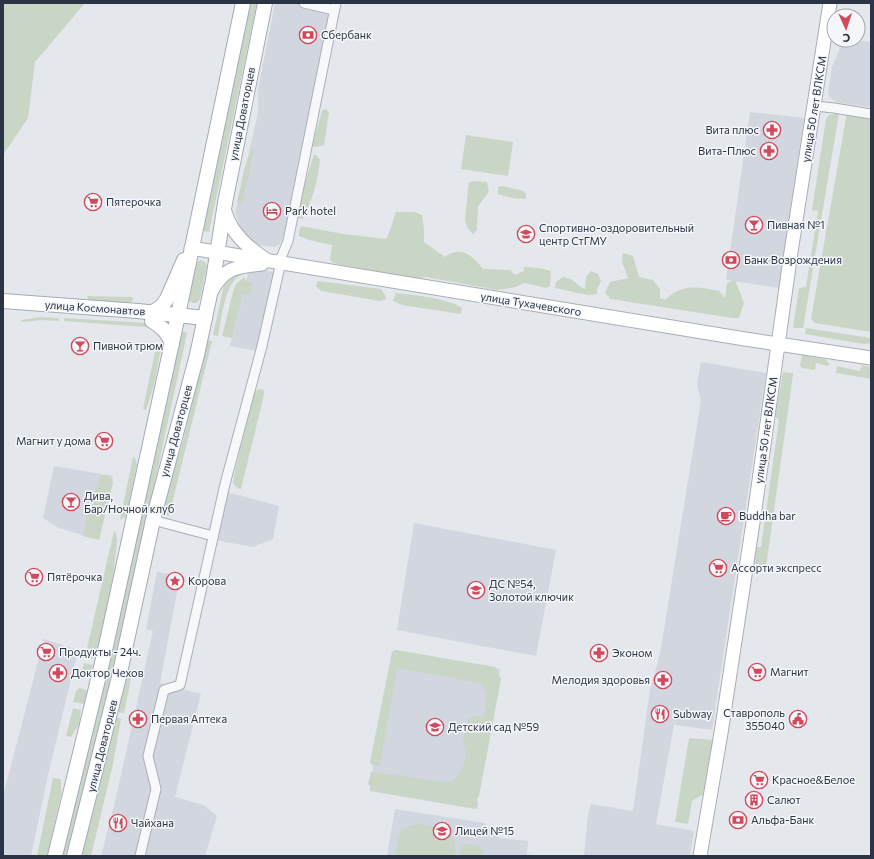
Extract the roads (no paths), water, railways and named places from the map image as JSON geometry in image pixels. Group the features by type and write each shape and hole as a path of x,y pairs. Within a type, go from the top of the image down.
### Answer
{"main road":[{"name":"улица Доваторцев","path":"54,856 103,659 172,344 181,318 191,248 243,3"},
{"name":"улица Доваторцев","path":"74,856 119,677 152,520 197,355 210,296 224,209 265,3"},
{"path":"152,317 167,299 182,262 191,248"},
{"name":"улица Космонавтов","path":"3,301 152,317"},
{"name":"улица Космонавтов","path":"3,309 152,317"},
{"path":"152,317 181,318 204,322"},
{"path":"152,317 169,335 172,344"}],"street":[{"path":"210,296 215,285 234,267 273,261 281,258 288,241 335,7 304,3"},
{"name":"улица 50 лет ВЛКСМ","path":"700,856 721,733 754,516 791,252 830,3"},
{"path":"814,106 871,114"},
{"path":"224,209 232,228 249,247 273,261"},
{"name":"улица Тухачевского","path":"191,248 871,358"},
{"path":"140,856 156,789 148,756 164,690 180,684 225,484 260,353 273,261"},
{"path":"152,520 213,536"}],"place":[{"name":"Сбербанк","path":"308,35"},
{"name":"Вита плюс","path":"772,130"},
{"name":"Вита-Плюс","path":"769,151"},
{"name":"Пятерочка","path":"93,202"},
{"name":"Park hotel","path":"272,211"},
{"name":"Пивная №1","path":"754,225"},
{"name":"Спортивно-оздоровительный центр СтГМУ","path":"526,234"},
{"name":"Банк Возрождения","path":"731,260"},
{"name":"Пивной трюм","path":"80,346"},
{"name":"Магнит у дома","path":"104,441"},
{"name":"Дива, Бар/Ночной клуб","path":"71,502"},
{"name":"Buddha bar","path":"726,516"},
{"name":"Ассорти экспресс","path":"718,568"},
{"name":"Пятёрочка","path":"34,577"},
{"name":"Корова","path":"175,581"},
{"name":"ДС №54, Золотой ключик","path":"476,590"},
{"name":"Продукты - 24ч.","path":"46,652"},
{"name":"Эконом","path":"599,653"},
{"name":"Магнит","path":"757,672"},
{"name":"Доктор Чехов","path":"58,673"},
{"name":"Мелодия здоровья","path":"663,680"},
{"name":"Subway","path":"660,714"},
{"name":"Первая Аптека","path":"138,719"},
{"name":"Ставрополь 355040","path":"798,719"},
{"name":"Детский сад №59","path":"435,727"},
{"name":"Красное&Белое","path":"759,780"},
{"name":"Салют","path":"754,800"},
{"name":"Альфа-Банк","path":"738,820"},
{"name":"Чайхана","path":"118,823"},
{"name":"Лицей №15","path":"442,831"}]}
